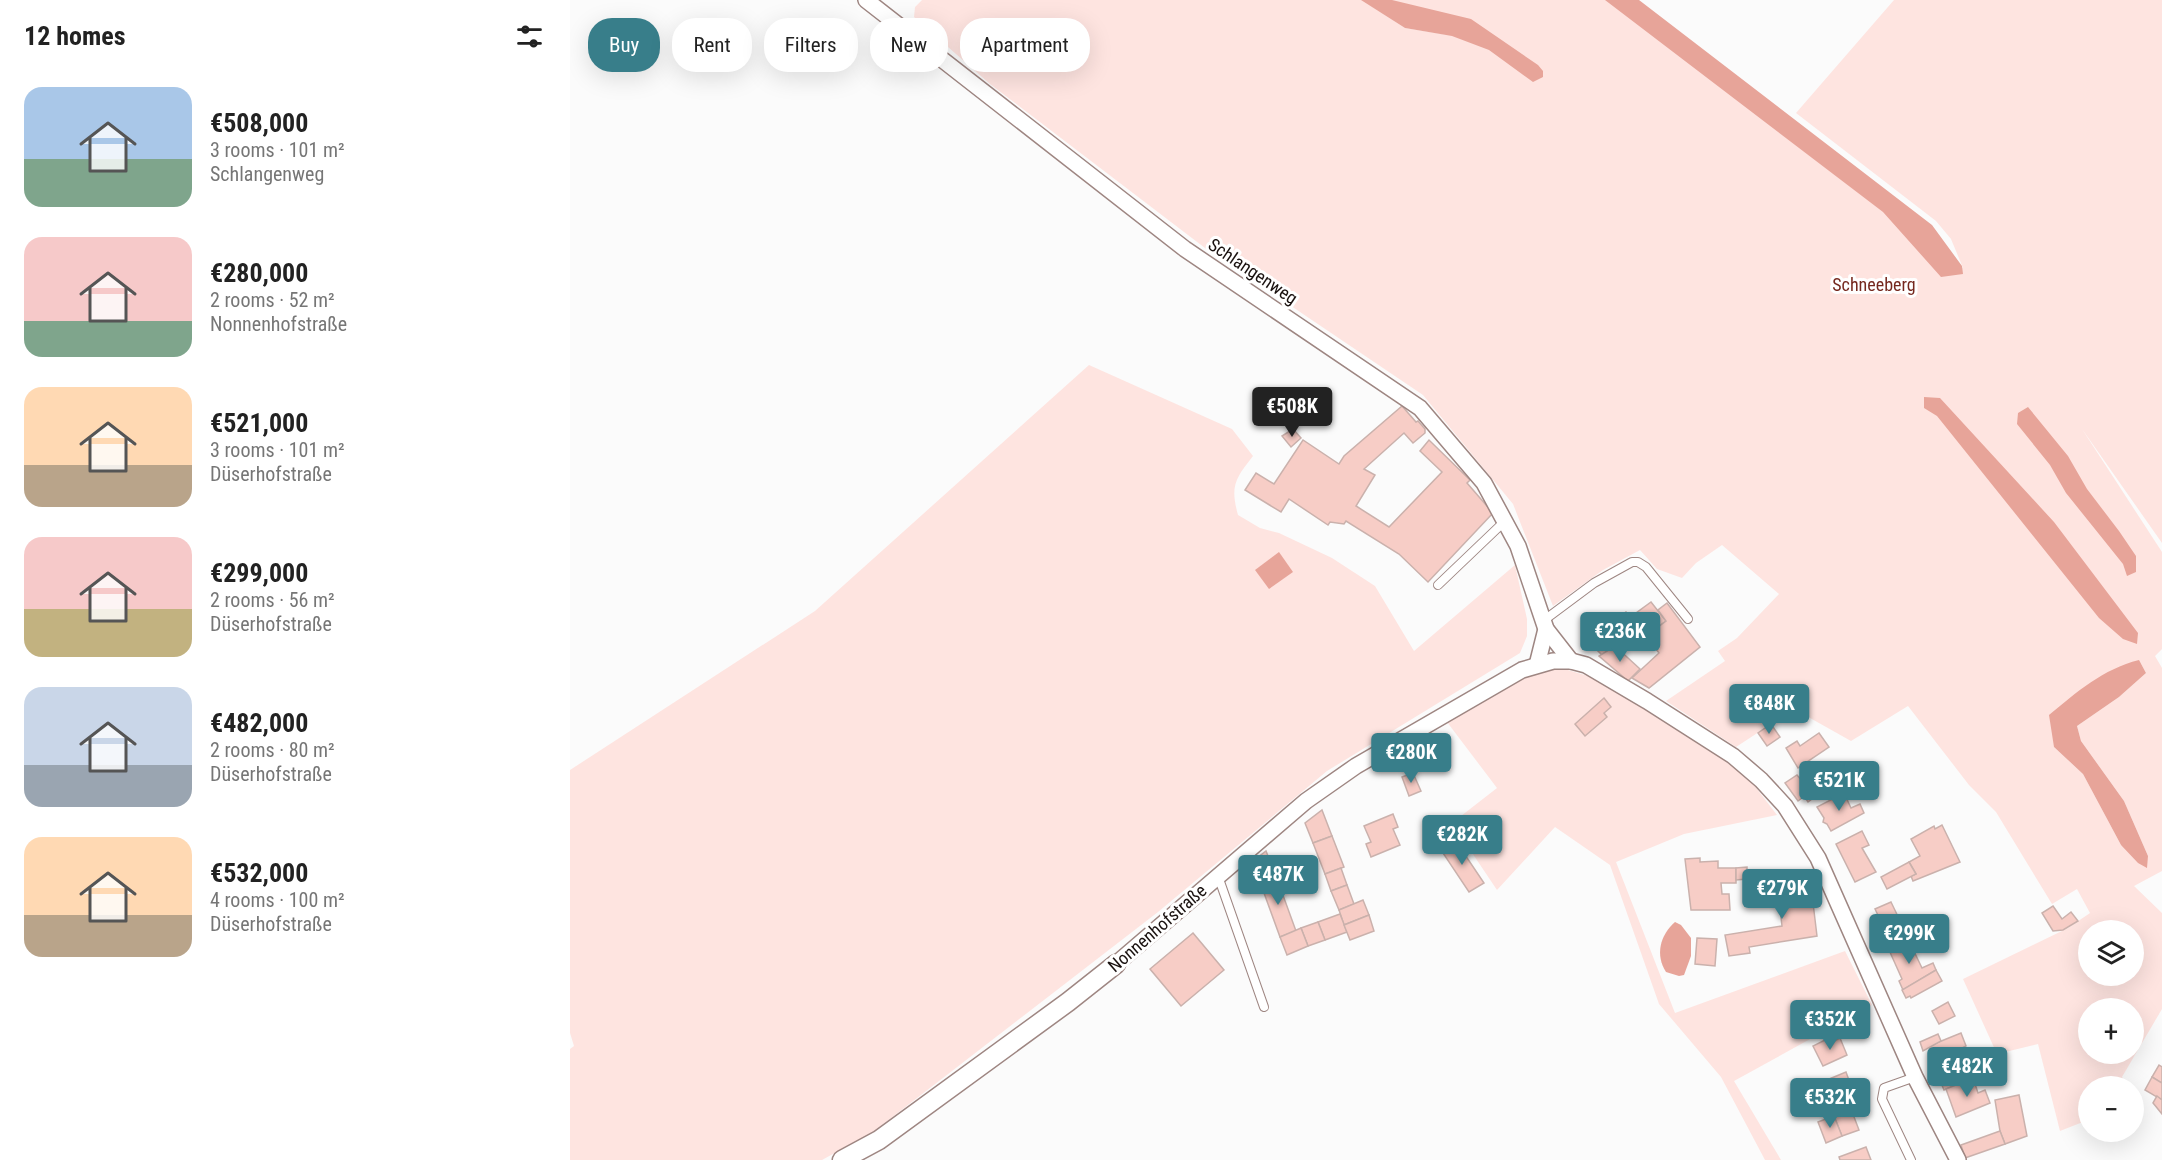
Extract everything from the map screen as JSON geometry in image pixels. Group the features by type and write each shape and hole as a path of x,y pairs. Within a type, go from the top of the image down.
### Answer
{"street":[{"name":"Schlangenweg","path":"866,0 1185,249 1420,408 1484,483 1518,546 1544,625"},
{"path":"1544,625 1571,661 1596,671 1733,756 1761,780 1785,806 1818,858 1915,1077 1958,1160"},
{"path":"1537,665 1544,625"},
{"name":"Nonnenhofstraße","path":"842,1160 879,1140 1116,964 1306,801 1356,766 1522,670 1553,661 1571,661"}],"lane":[{"path":"1438,585 1505,521"},
{"path":"1544,625 1594,583 1632,562 1638,562 1646,567 1688,619"},
{"path":"1217,875 1264,1007"},
{"path":"1911,1160 1882,1099 1884,1088 1915,1077"}],"green space":[{"name":"Schneeberg","path":"922,0 1614,0 1963,268 1951,239 1936,221 1796,113 1894,0 2162,0 2162,543 2082,429 2162,552 2162,649 2155,656 2162,668 2162,871 2134,886 2162,913 2162,1009 2144,1040 2144,998 2078,998 2078,1064 2130,1064 2123,1076 2078,1076 2078,1124 2060,1131 2038,1044 1997,1054 1963,979 2078,921 2078,986 2144,986 2144,920 2080,920 2090,913 2077,889 2052,904 1996,812 1969,785 1908,706 1851,741 1794,709 1736,747 1666,701 1725,661 1718,651 1737,638 1779,594 1722,545 1696,563 1682,578 1657,569 1640,550 1603,570 1553,606 1513,504 1423,395 1205,248 976,72 1090,72 1090,18 960,18 960,58 948,47 948,18 914,17 915,7","holes":["1368,4 1448,35 1405,28","2141,664 2146,673 2119,697 2077,726 2081,741 2124,801 2148,856 2121,845 2083,774 2054,747"]},
{"path":"1089,365 1232,429 1253,456 1238,477 1234,490 1238,515 1260,528 1279,533 1332,558 1375,586 1414,651 1515,565 1527,619 1527,636 1520,653 1327,771 1158,912 873,1132 822,1160 570,1160 570,1049 574,1046 570,1033 570,770 815,611"},
{"path":"1548,670 1568,670 1598,679 1630,697 1747,776 1777,815 1684,834 1616,862 1675,1013 1845,951 1872,1005 1734,1081 1781,1160 1765,1160 1721,1077 1659,1004 1610,865 1555,827 1497,890 1452,823 1497,788 1447,722 1527,677"}],"shaded area":[{"path":"1361,0 1392,0 1471,19 1538,65 1543,71 1543,77 1533,82 1489,50 1452,36 1405,28"},
{"path":"1605,0 1639,0 1932,225 1962,266 1963,274 1941,277 1883,212"},
{"path":"1924,397 1940,398 2054,522 2138,633 2137,644 2123,639 2099,618 1937,416 1924,408"},
{"path":"2028,407 2068,456 2087,489 2136,556 2136,572 2127,576 2123,564 2066,493 2050,465 2017,424 2018,413"},
{"path":"1279,552 1293,572 1269,589 1255,570"},
{"path":"2139,660 2146,673 2119,697 2077,726 2081,741 2124,801 2148,856 2147,868 2138,863 2121,845 2083,774 2054,747 2049,715 2102,675"},
{"path":"1675,922 1681,925 1691,938 1691,956 1684,975 1679,976 1666,972 1660,952 1666,933"}],"building":[{"path":"1402,406 1425,429 1425,433 1413,443 1404,433 1364,469 1375,475 1356,506 1389,527 1442,472 1420,451 1429,440 1470,480 1467,483 1493,513 1428,582 1399,554 1346,521 1344,524 1330,522 1328,525 1289,499 1281,512 1245,490 1256,473 1274,484 1303,440 1339,464 1344,456"},
{"path":"1293,429 1301,438 1291,447 1282,436"},
{"path":"1651,602 1666,621 1646,636 1632,616"},
{"path":"1667,603 1700,647 1649,688 1632,678 1659,653 1646,636 1666,621 1658,610"},
{"path":"1626,612 1641,626 1602,655 1597,650 1602,646 1599,642 1606,636 1601,629"},
{"path":"1615,646 1640,669 1628,681 1599,656"},
{"path":"1604,698 1611,707 1604,713 1607,717 1585,736 1575,724"},
{"path":"1771,724 1780,737 1767,746 1758,733"},
{"path":"1819,733 1829,747 1798,768 1786,748 1797,741 1800,746"},
{"path":"1413,773 1421,791 1409,796 1402,777"},
{"path":"1797,775 1802,781 1810,776 1819,785 1798,801 1785,783"},
{"path":"1821,784 1825,789 1808,802 1804,796"},
{"path":"1844,793 1851,808 1860,804 1864,813 1831,831 1823,822 1824,818 1817,807"},
{"path":"1322,810 1332,836 1313,843 1305,823"},
{"path":"1393,814 1398,827 1393,829 1400,845 1371,857 1366,844 1371,842 1364,826"},
{"path":"1942,825 1960,862 1913,881 1911,876 1916,874 1909,862 1920,856 1911,839 1934,826 1935,829"},
{"path":"1862,831 1869,845 1862,848 1876,872 1855,882 1836,844"},
{"path":"1332,836 1344,867 1325,874 1313,843"},
{"path":"1455,840 1484,883 1469,892 1441,850"},
{"path":"1266,851 1276,876 1260,882 1252,862"},
{"path":"1700,858 1700,862 1718,861 1718,868 1736,868 1736,883 1721,883 1722,894 1729,894 1730,910 1691,910 1685,859"},
{"path":"1252,862 1257,874 1243,879 1240,871"},
{"path":"1909,862 1916,874 1887,889 1881,877"},
{"path":"1747,867 1747,879 1736,880 1736,868"},
{"path":"1341,868 1347,885 1331,891 1325,874"},
{"path":"1276,876 1296,931 1280,937 1260,882"},
{"path":"1810,878 1817,936 1749,947 1750,953 1729,956 1725,935 1782,926 1777,882"},
{"path":"1347,885 1354,904 1339,910 1331,891"},
{"path":"1363,900 1369,915 1344,925 1339,910"},
{"path":"1891,902 1904,929 1888,936 1875,909"},
{"path":"2053,906 2062,919 2071,912 2078,921 2063,930 2053,931 2042,913"},
{"path":"1340,914 1347,932 1325,940 1318,922"},
{"path":"1369,915 1374,931 1350,940 1344,925"},
{"path":"1318,922 1325,940 1308,946 1301,928"},
{"path":"1301,928 1308,946 1287,955 1280,937"},
{"path":"1193,933 1224,970 1181,1006 1150,969"},
{"path":"1697,938 1717,939 1715,966 1695,964"},
{"path":"1909,941 1922,968 1933,963 1936,970 1903,990 1899,981 1902,979 1889,950"},
{"path":"1936,970 1942,981 1911,998 1910,996 1906,998 1902,990"},
{"path":"1948,1002 1955,1016 1939,1024 1932,1011"},
{"path":"1841,1023 1847,1035 1829,1044 1823,1032"},
{"path":"1961,1033 1966,1046 1960,1049 1967,1065 1942,1076 1929,1046"},
{"path":"1938,1034 1941,1041 1923,1051 1920,1042"},
{"path":"1840,1038 1847,1055 1823,1066 1813,1046 1827,1039 1829,1044"},
{"path":"2159,1065 2162,1067 2162,1083 2152,1077"},
{"path":"1846,1072 1850,1083 1843,1086 1847,1096 1820,1107 1815,1096 1826,1091 1822,1082"},
{"path":"1952,1072 1955,1078 1942,1083 1939,1077"},
{"path":"2152,1077 2162,1083 2162,1100 2145,1090"},
{"path":"1953,1078 1956,1085 1944,1090 1941,1083"},
{"path":"1973,1078 1978,1093 1985,1090 1990,1103 1956,1117 1946,1089"},
{"path":"2019,1095 2027,1136 2005,1144 2000,1131 1995,1100"},
{"path":"2157,1096 2162,1100 2162,1114 2153,1103"},
{"path":"1851,1109 1859,1130 1842,1136 1834,1116"},
{"path":"1834,1116 1842,1136 1826,1143 1818,1122"},
{"path":"2000,1131 2005,1144 1965,1158 1961,1145"},
{"path":"1866,1147 1871,1160 1840,1160 1839,1157"}]}
